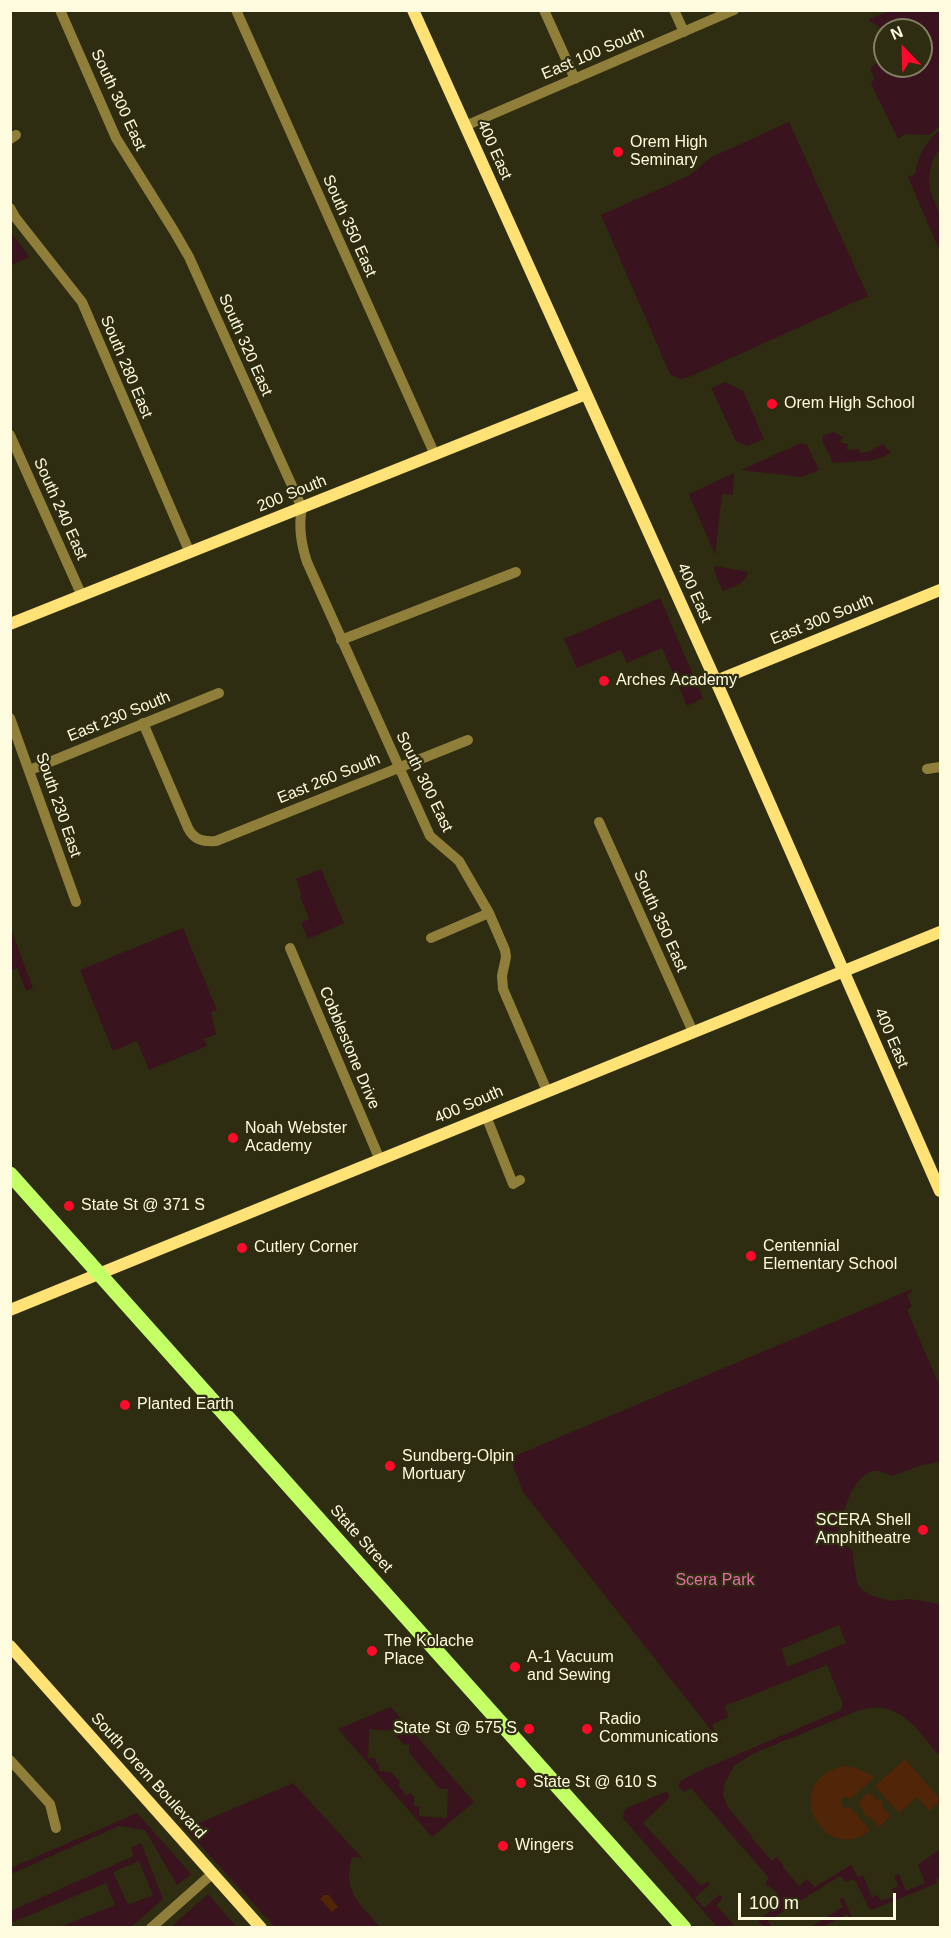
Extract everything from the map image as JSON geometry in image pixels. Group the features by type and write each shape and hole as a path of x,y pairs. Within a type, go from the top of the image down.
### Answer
{"main road":[{"name":"State Street","path":"10,1174 684,1928"}],"street":[{"name":"South 300 East","path":"60,10 116,138 154,199"},
{"name":"South 350 East","path":"236,10 435,454"},
{"name":"400 East","path":"413,10 716,681 940,1191"},
{"path":"544,10 575,79"},
{"path":"674,10 684,32"},
{"name":"East 100 South","path":"465,126 734,10"},
{"name":"South 320 East","path":"154,199 194,268 302,508"},
{"name":"South 280 East","path":"10,208 82,302 189,553"},
{"name":"200 South","path":"10,624 586,394"},
{"name":"South 240 East","path":"10,435 82,596"},
{"name":"South 300 East","path":"302,508 300,519 302,548 430,836 459,861 489,913 505,950 503,989 547,1091"},
{"path":"341,640 516,572"},
{"name":"East 300 South","path":"716,681 940,590"},
{"name":"East 230 South","path":"30,770 219,693"},
{"name":"South 230 East","path":"10,718 76,902"},
{"name":"East 260 South","path":"143,723 188,828 193,836 201,840 216,841 468,740"},
{"path":"927,769 940,766"},
{"name":"South 350 East","path":"599,822 693,1032"},
{"path":"431,938 489,913"},
{"name":"400 South","path":"10,1310 940,932"},
{"name":"Cobblestone Drive","path":"290,948 380,1160"},
{"path":"486,1116 513,1184 520,1180"},
{"name":"South Orem Boulevard","path":"10,1646 261,1928"},
{"path":"10,1760 50,1804 56,1828"},
{"path":"151,1928 213,1873"}],"green space":[{"path":"889,11 940,11 940,126 929,135 905,134 898,139 871,84 874,78 933,78 933,18 873,18 873,23 868,20"},
{"path":"789,122 868,296 689,377 680,379 670,374 601,215 686,177 712,157"},
{"path":"940,130 940,148 932,161 929,176 930,190 940,215 940,252 908,177 915,174 923,149"},
{"path":"11,233 30,257 10,265"},
{"path":"725,382 743,391 764,439 747,446 736,441 711,388"},
{"path":"833,432 843,437 840,442 848,444 847,450 859,449 860,453 868,452 883,444 891,453 875,460 833,463 822,440 823,436"},
{"path":"801,443 807,445 819,470 801,477 741,470"},
{"path":"734,473 733,495 722,494 715,555 689,494"},
{"path":"715,566 748,572 742,582 723,591 714,571"},
{"path":"660,598 703,698 687,706 662,648 627,663 621,650 577,668 564,639"},
{"path":"321,869 344,923 308,939 301,923 309,919 296,879"},
{"path":"10,927 33,988 26,991 17,968 11,970"},
{"path":"183,928 217,1010 211,1012 216,1034 204,1039 207,1046 149,1070 137,1041 113,1051 80,970"},
{"name":"Scera Park","path":"912,1289 912,1292 907,1295 912,1306 907,1310 940,1387 940,1462 922,1465 892,1476 875,1471 865,1475 858,1481 848,1499 837,1538 852,1550 857,1583 868,1594 889,1601 910,1599 940,1604 940,1757 905,1718 884,1708 872,1708 857,1711 752,1754 734,1766 725,1782 723,1796 729,1809 751,1837 772,1861 777,1857 799,1886 807,1879 815,1887 851,1865 858,1877 863,1875 872,1897 878,1895 881,1901 895,1896 892,1889 898,1886 894,1876 899,1874 906,1891 925,1883 918,1865 940,1849 940,1880 936,1878 937,1883 872,1910 854,1879 846,1882 840,1876 768,1921 772,1927 764,1927 759,1920 773,1908 777,1901 776,1891 765,1884 769,1878 691,1788 684,1792 678,1786 681,1781 697,1772 841,1710 843,1704 827,1665 725,1706 728,1717 712,1725 723,1745 523,1492 510,1458","holes":["839,1625 846,1643 788,1667 781,1649"]},
{"path":"391,1707 474,1802 432,1837 338,1729","holes":["369,1729 397,1731 396,1736 404,1745 409,1744 409,1753 440,1789 448,1789 447,1818 419,1816 419,1807 414,1806 414,1797 411,1793 406,1795 398,1785 400,1782 391,1772 379,1771 379,1764 376,1763 375,1758 368,1758"]},
{"path":"293,1783 362,1858 352,1857 349,1869 351,1888 359,1903 380,1927 275,1927 181,1824 192,1814 197,1824"},
{"path":"665,1792 668,1793 669,1798 643,1823 701,1886 709,1882 709,1885 695,1898 704,1908 719,1895 721,1896 722,1899 716,1905 736,1927 717,1927 623,1818 627,1808"},
{"path":"137,1813 191,1874 177,1885 145,1830 119,1826 11,1874 11,1868"},
{"path":"141,1843 163,1899 131,1927 60,1927 115,1905 106,1883 11,1923 11,1911 134,1856 131,1848","holes":["139,1861 153,1895 128,1905 113,1872"]},
{"path":"208,1894 237,1927 171,1927"},
{"path":"841,1898 844,1899 853,1920 847,1914 823,1927 811,1927 843,1907"}],"shaded area":[{"path":"905,1759 940,1799 930,1811 917,1797 899,1813 875,1786"},
{"path":"844,1766 860,1769 874,1778 850,1799 844,1797 841,1801 844,1808 850,1807 870,1830 854,1839 838,1838 825,1831 815,1818 811,1803 813,1788 824,1775"},
{"path":"867,1793 879,1799 883,1803 881,1805 891,1816 879,1827 869,1816 867,1817 858,1803"},
{"path":"324,1895 329,1895 338,1907 332,1912 320,1899"}],"place":[{"name":"Orem High Seminary","path":"618,152"},
{"name":"Orem High School","path":"772,404"},
{"name":"Arches Academy","path":"604,681"},
{"name":"Noah Webster Academy","path":"233,1138"},
{"name":"State St @ 371 S","path":"69,1206"},
{"name":"Cutlery Corner","path":"242,1248"},
{"name":"Centennial Elementary School","path":"751,1256"},
{"name":"Planted Earth","path":"125,1405"},
{"name":"Sundberg-Olpin Mortuary","path":"390,1466"},
{"name":"SCERA Shell Amphitheatre","path":"923,1530"},
{"name":"The Kolache Place","path":"372,1651"},
{"name":"A-1 Vacuum and Sewing","path":"515,1667"},
{"name":"State St @ 575 S","path":"529,1729"},
{"name":"Radio Communications","path":"587,1729"},
{"name":"State St @ 610 S","path":"521,1783"},
{"name":"Wingers","path":"503,1846"}]}
